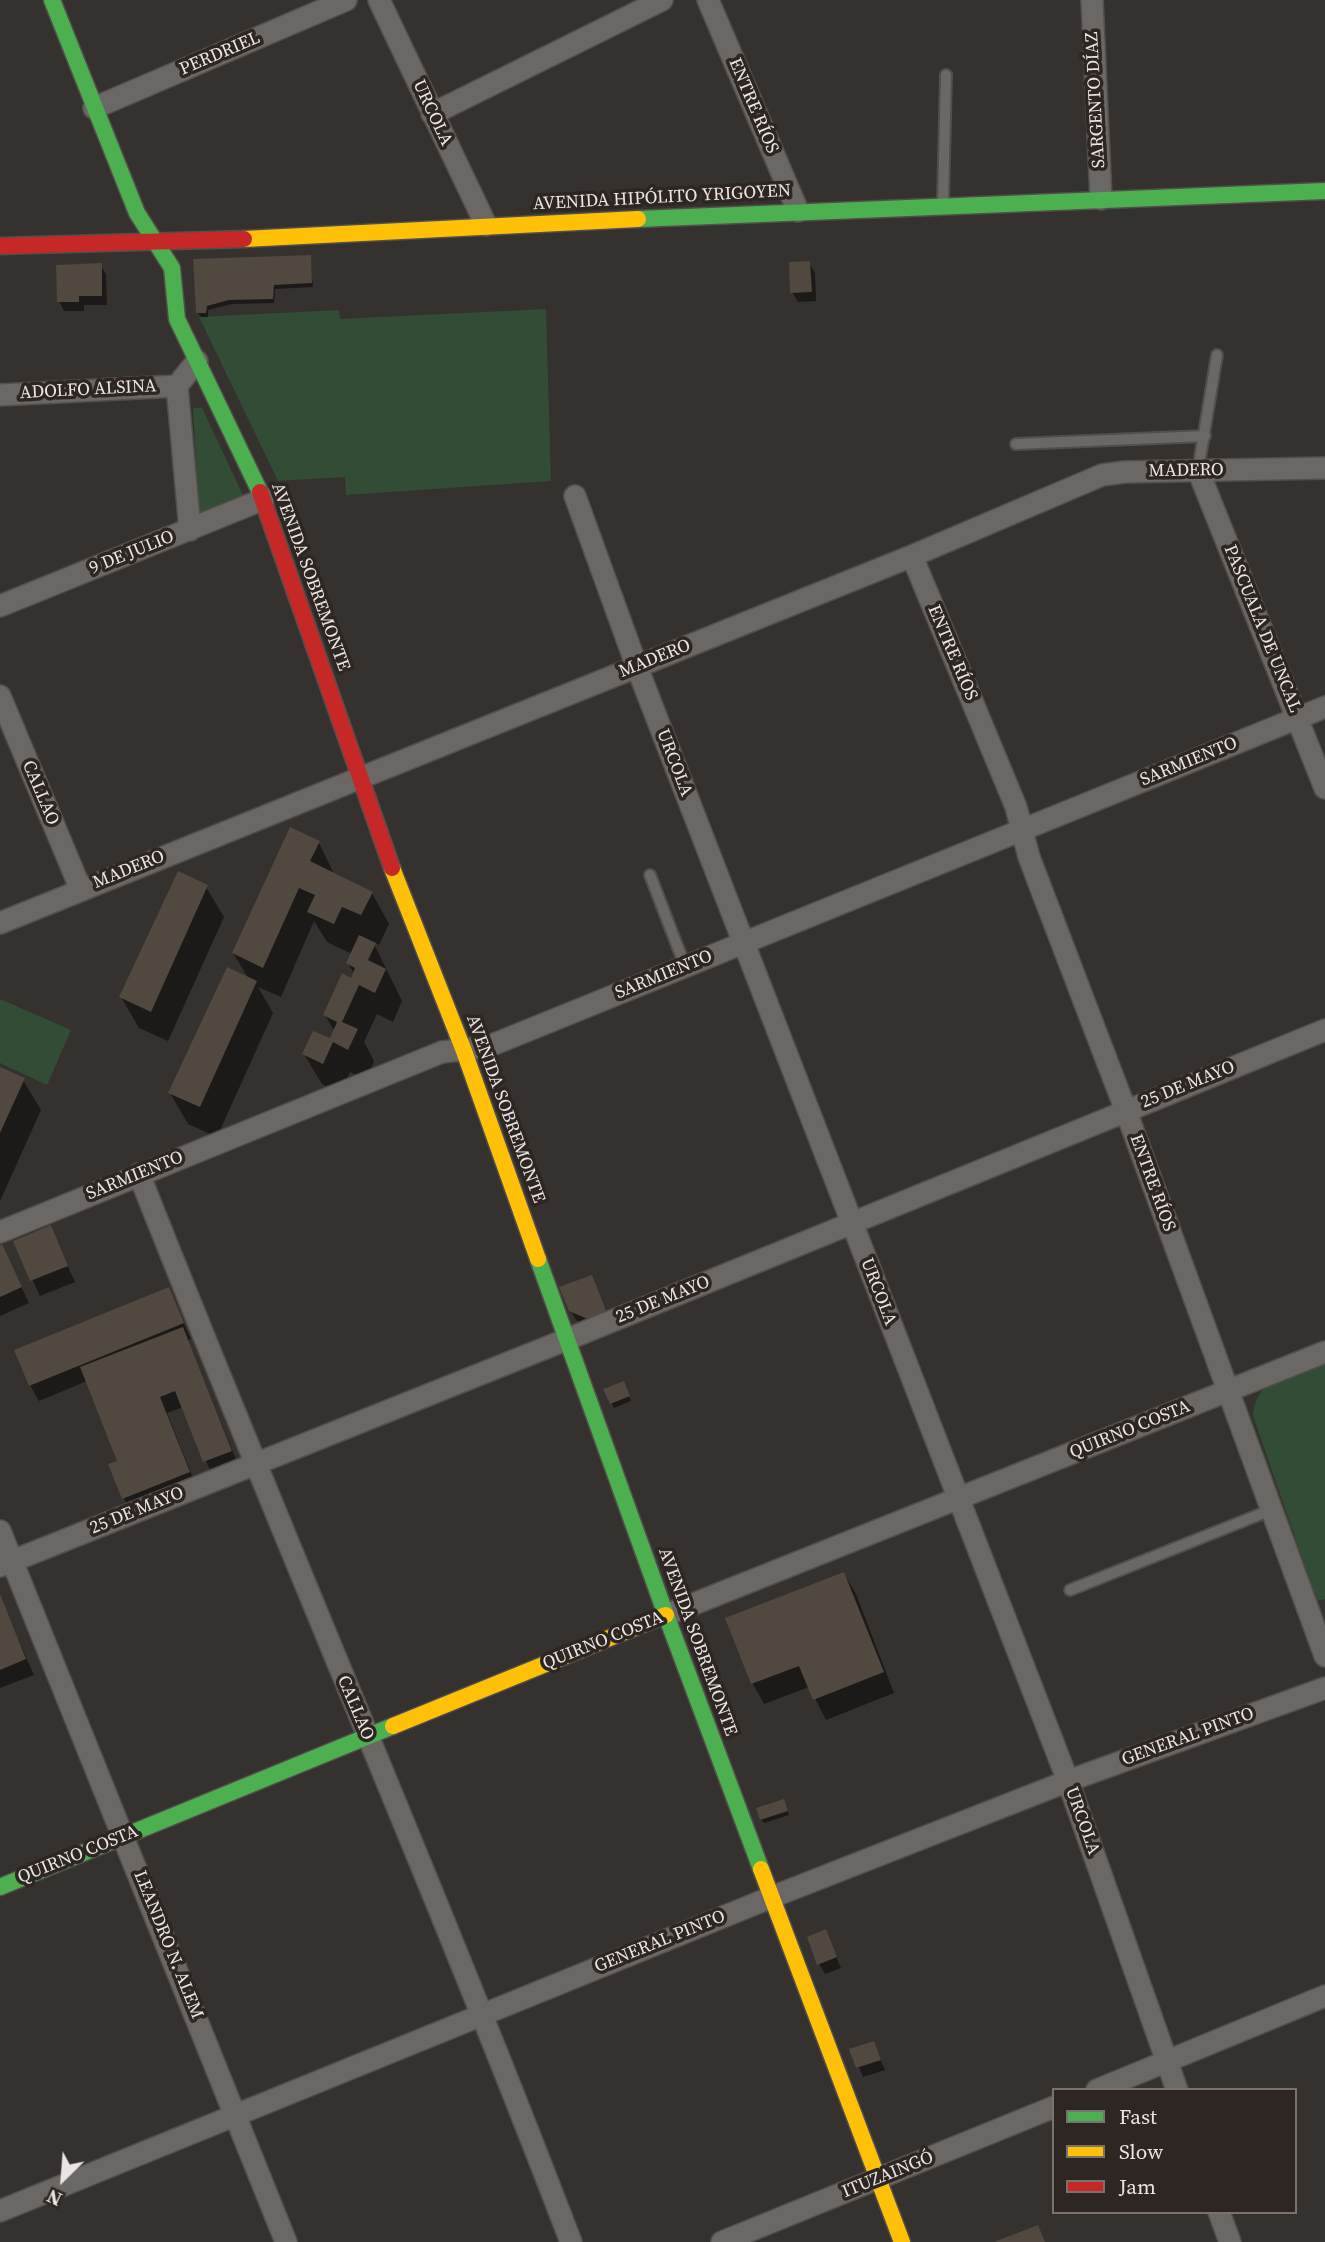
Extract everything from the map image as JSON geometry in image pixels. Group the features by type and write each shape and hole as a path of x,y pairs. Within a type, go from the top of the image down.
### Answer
{"main road":[{"name":"AVENIDA SOBREMONTE","path":"51,0 137,213 172,268 177,319 264,499 360,777 464,1051 666,1615 902,2242"},
{"name":"AVENIDA HIPÓLITO YRIGOYEN","path":"0,246 222,240 798,211 1325,191"},
{"name":"QUIRNO COSTA","path":"0,1887 666,1615"}],"street":[{"name":"PERDRIEL","path":"94,108 346,0"},
{"name":"URCOLA","path":"379,0 486,225"},
{"path":"432,114 662,0"},
{"name":"ENTRE RÍOS","path":"708,0 798,211"},
{"name":"SARGENTO DÍAZ","path":"1091,0 1101,199"},
{"path":"190,530 177,386 197,361"},
{"name":"ADOLFO ALSINA","path":"0,395 177,386"},
{"name":"MADERO","path":"0,923 912,556 1102,475 1325,468"},
{"name":"PASCUALA DE UNCAL","path":"1198,470 1325,788"},
{"name":"URCOLA","path":"575,496 637,667 1068,1781 1176,2088"},
{"name":"9 DE JULIO","path":"0,606 264,499"},
{"name":"ENTRE RÍOS","path":"912,556 1016,807 1029,857 1126,1111 1325,1656"},
{"name":"CALLAO","path":"0,696 81,890"},
{"name":"SARMIENTO","path":"0,1232 442,1052 487,1047 1325,707"},
{"name":"25 DE MAYO","path":"6,1563 568,1339 1325,1030"},
{"name":"CALLAO","path":"139,1174 253,1465 484,2014 571,2242"},
{"name":"QUIRNO COSTA","path":"666,1615 1325,1352"},
{"name":"LEANDRO N. ALEM","path":"0,1531 6,1563 124,1836 286,2242"},
{"name":"GENERAL PINTO","path":"0,2211 772,1897 1068,1781 1325,1688"},
{"path":"1102,2088 1325,1996"},
{"name":"ITUZAINGÓ","path":"722,2242 1052,2108"},
{"path":"1220,2214 1230,2242"}],"lane":[{"path":"943,205 946,75"},
{"path":"1198,470 1217,355"},
{"path":"1016,444 1205,436"},
{"path":"650,875 685,966"},
{"path":"1070,1590 1270,1510"}],"green space":[{"path":"546,309 551,481 346,495 345,477 278,481 199,317 339,310 340,319"},
{"path":"193,408 202,408 243,495 240,503 199,513"},
{"path":"0,999 71,1030 47,1085 0,1063"},
{"path":"1325,1361 1325,1599 1317,1601 1253,1416 1255,1403 1268,1385"}],"building":[{"path":"311,255 312,283 274,285 273,299 229,300 207,306 206,313 196,313 193,259"},
{"path":"810,261 812,292 790,293 789,262"},
{"path":"102,263 102,296 79,296 79,302 57,302 56,265"},
{"path":"290,827 320,841 310,861 373,892 361,915 342,907 334,924 307,912 315,895 299,888 263,968 232,953"},
{"path":"178,871 208,885 151,1012 119,997"},
{"path":"359,935 376,943 368,960 386,969 375,993 359,985 342,1022 358,1029 348,1050 333,1042 323,1064 302,1054 313,1031 330,1038 337,1022 323,1015 342,973 351,978 355,968 346,963"},
{"path":"227,967 257,981 200,1107 168,1093"},
{"path":"0,1067 25,1078 0,1133"},
{"path":"51,1225 68,1266 30,1281 13,1241"},
{"path":"2,1244 22,1287 0,1297 0,1245"},
{"path":"592,1275 607,1313 590,1320 569,1311 559,1287"},
{"path":"169,1287 184,1323 29,1386 14,1350"},
{"path":"183,1327 232,1451 203,1462 175,1391 160,1397 190,1472 122,1499 108,1464 117,1461 80,1367"},
{"path":"624,1381 630,1396 610,1404 603,1389"},
{"path":"844,1572 884,1672 813,1700 799,1666 751,1684 725,1618"},
{"path":"0,1594 26,1659 0,1670"},
{"path":"784,1799 788,1811 760,1820 756,1808"},
{"path":"826,1929 837,1957 817,1965 807,1937"},
{"path":"874,2041 881,2060 856,2068 849,2049"},
{"path":"1038,2225 1045,2242 994,2242"}],"traffic: fast":[{"path":"52,0 137,213 172,268 177,319 260,492"},
{"path":"638,219 1325,191"},
{"path":"538,1259 761,1869"},
{"path":"0,1887 393,1726"}],"traffic: slow":[{"path":"244,239 638,219"},
{"path":"392,868 464,1051 538,1259"},
{"path":"393,1726 666,1615"},
{"path":"761,1869 902,2242"}],"traffic: jam":[{"path":"0,246 244,239"},
{"path":"260,492 392,868"}]}
